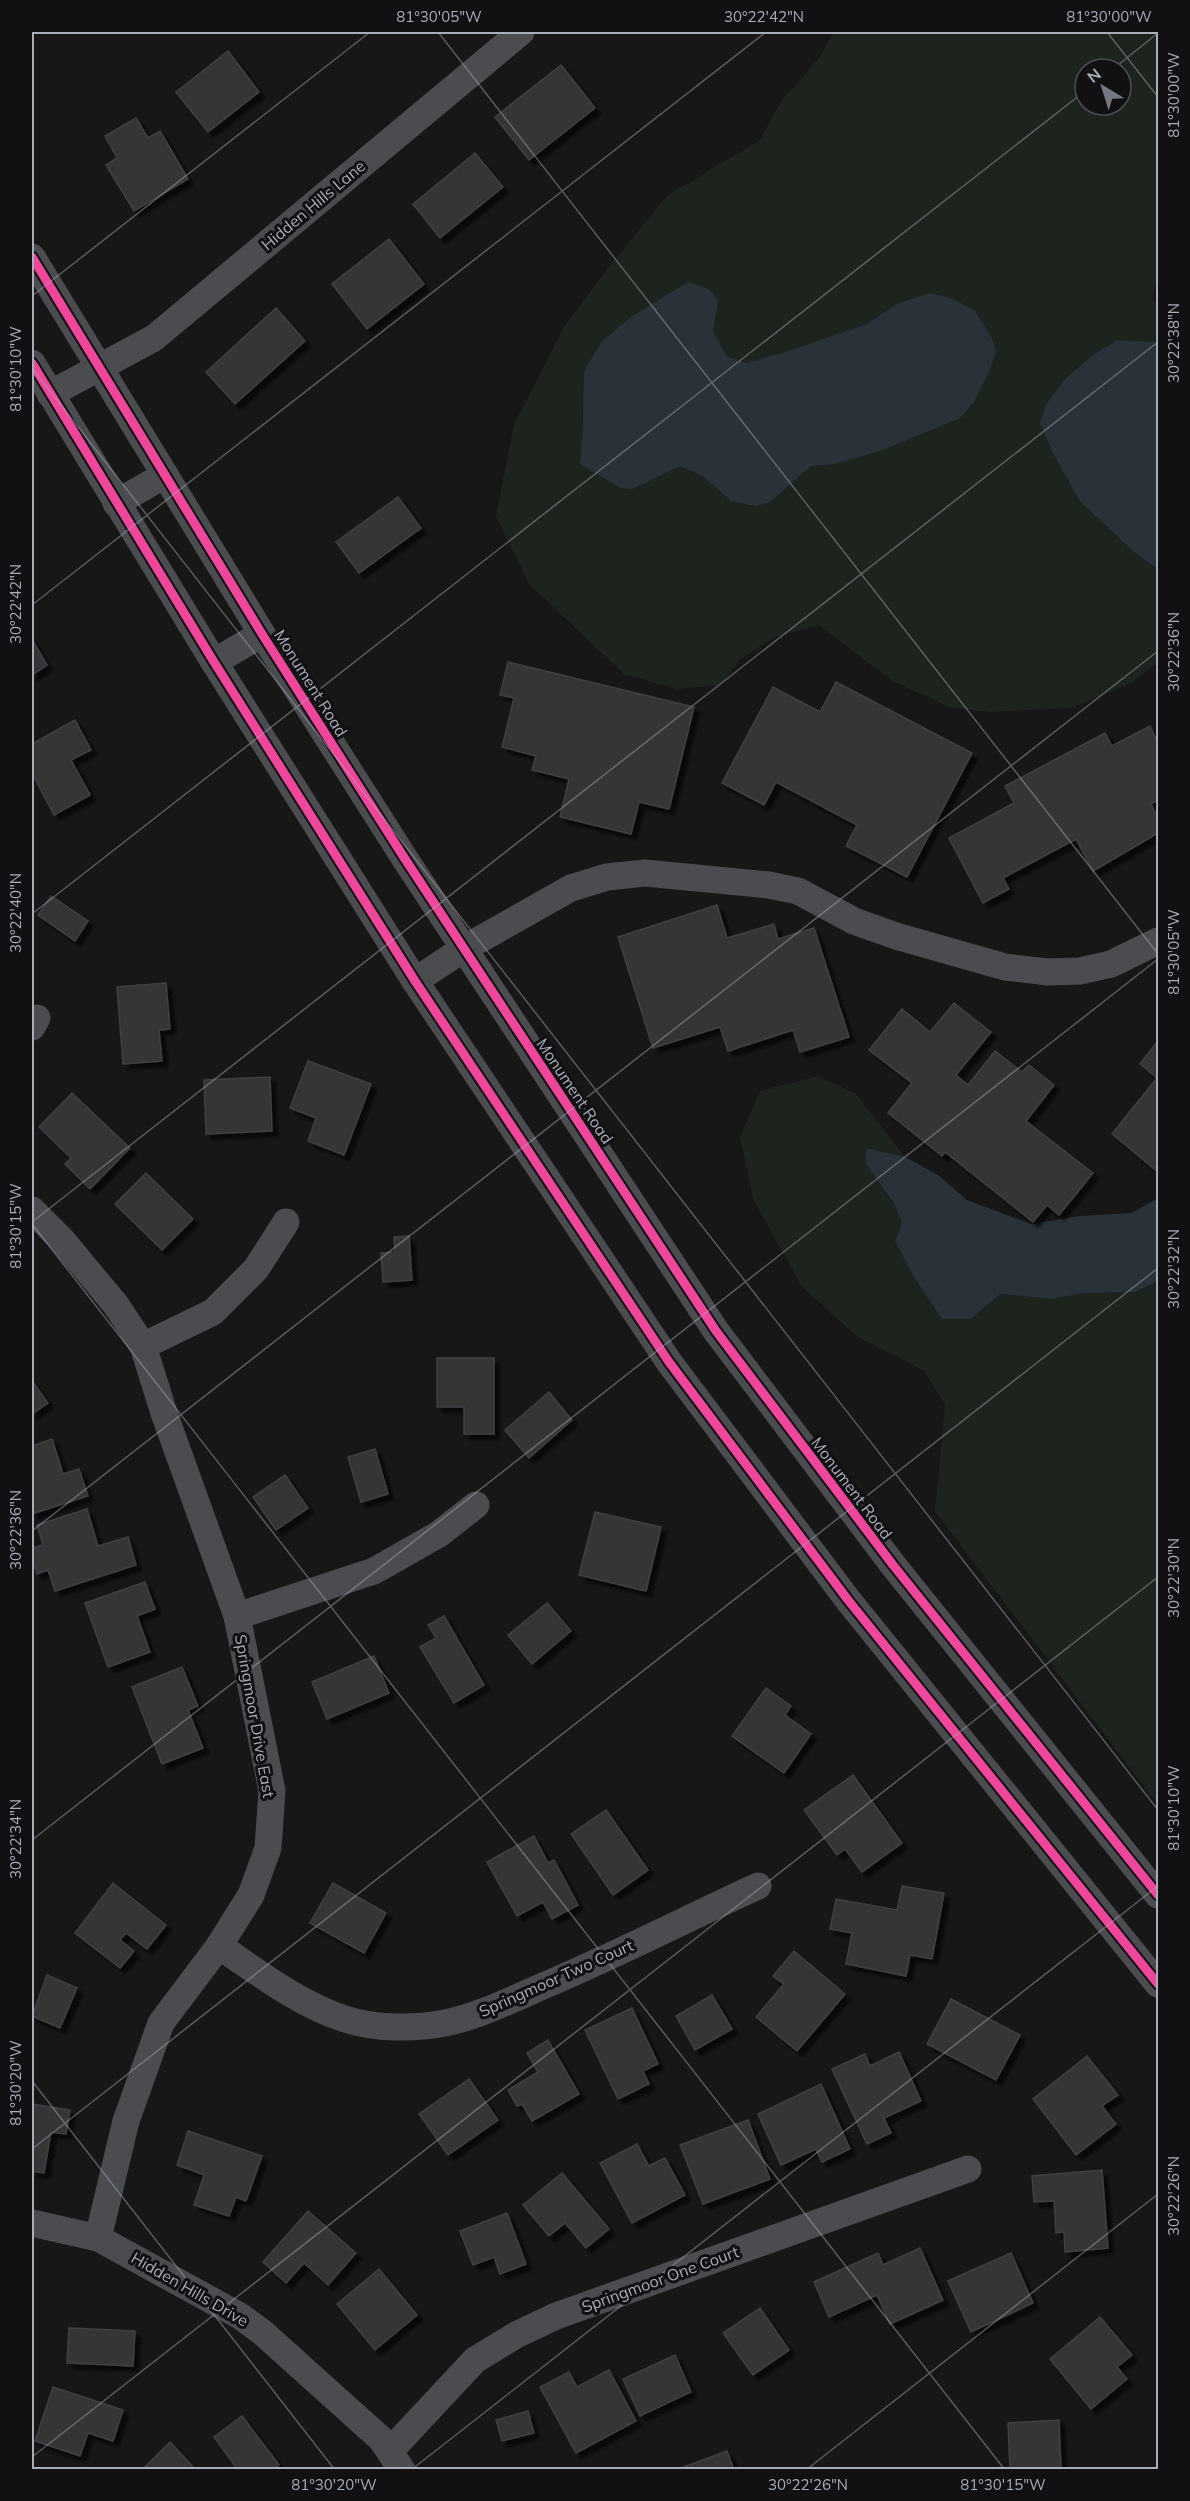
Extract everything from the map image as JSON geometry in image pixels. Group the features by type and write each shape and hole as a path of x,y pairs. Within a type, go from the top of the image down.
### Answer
{"street":[{"name":"Hidden Hills Lane","path":"50,394 153,338 521,32"},
{"name":"Monument Road","path":"32,257 262,634 463,950 716,1331 900,1574 1158,1895"},
{"path":"32,363 214,662 415,981 683,1381 848,1600 1158,1984"},
{"path":"116,503 165,475"},
{"path":"214,662 262,634"},
{"path":"415,981 463,950 571,888 607,877 645,873 769,885 798,891 854,921 896,936 1005,967 1048,972 1080,971 1111,964 1158,941"},
{"name":"Springmoor Drive East","path":"32,1210 62,1240 116,1305 143,1346 164,1413 237,1616 272,1791 268,1848 251,1895 219,1946 161,2023 126,2121 98,2238"},
{"path":"143,1346 213,1312 256,1269 286,1222"},
{"path":"237,1616 374,1570 439,1534 476,1505"},
{"name":"Springmoor Two Court","path":"219,1946 283,1990 346,2019 374,2025 411,2026 445,2023 492,2008 547,1985 758,1886"},
{"name":"Springmoor One Court","path":"396,2460 475,2360 516,2335 556,2316 968,2169"},
{"name":"Hidden Hills Drive","path":"32,2223 98,2238 240,2316 263,2333 373,2432 396,2460"}],"shaded area":[{"path":"834,32 1158,32 1158,274 1152,299 1158,304 1158,342 1117,340 1093,355 1065,379 1134,552 1158,569 1158,662 1133,682 1072,708 990,712 951,708 891,680 819,625 776,637 740,659 721,685 676,689 624,674 529,584 496,516 514,425 564,327 611,264 667,196 760,140 782,100 820,57"},
{"path":"688,282 709,289 718,300 713,331 727,357 746,363 786,352 867,324 897,304 930,293 953,299 975,311 991,337 996,351 990,370 974,402 960,418 880,451 834,464 811,466 770,502 756,506 731,501 703,476 680,466 632,489 621,488 580,464 584,372 601,342 631,317"},
{"path":"1117,340 1158,342 1158,569 1134,552 1080,501 1054,455 1040,423 1047,403 1065,379 1093,355"},
{"path":"818,1076 856,1094 905,1157 866,1148 866,1164 895,1205 902,1223 895,1241 912,1274 942,1319 971,1319 1000,1294 1051,1299 1087,1293 1135,1292 1158,1281 1158,1805 935,1511 945,1405 924,1371 858,1337 802,1287 753,1199 740,1137 760,1091"},
{"path":"866,1148 905,1157 938,1175 967,1200 1031,1224 1080,1216 1132,1213 1158,1198 1158,1281 1135,1292 1087,1293 1051,1299 1000,1294 971,1319 942,1319 912,1274 895,1241 902,1223 895,1205 866,1164"}],"building":[{"path":"228,51 259,92 208,132 176,92"},
{"path":"561,65 595,108 529,160 495,117"},
{"path":"136,118 148,138 160,131 188,179 134,211 106,165 117,158 105,136"},
{"path":"475,153 503,187 440,238 413,204"},
{"path":"389,239 424,284 367,329 332,284"},
{"path":"276,308 305,341 235,404 206,372"},
{"path":"398,497 421,528 359,573 336,542"},
{"path":"32,639 47,665 32,675"},
{"path":"508,662 694,707 669,809 639,802 631,834 560,817 569,779 532,770 536,756 502,747 514,698 500,695"},
{"path":"836,682 972,753 907,877 846,846 857,825 776,782 764,805 722,783 773,687 820,712"},
{"path":"75,720 91,750 71,760 90,795 54,815 32,773 32,744"},
{"path":"1150,726 1158,743 1158,800 1151,804 1158,819 1158,833 1093,871 1076,839 1003,878 1009,889 983,903 949,838 1014,803 1005,786 1105,733 1112,746"},
{"path":"51,896 88,921 75,941 38,915"},
{"path":"717,905 727,938 774,924 778,939 814,928 849,1037 800,1052 793,1030 728,1051 720,1027 653,1048 618,937"},
{"path":"166,983 170,1029 159,1030 162,1061 123,1064 117,987"},
{"path":"954,1003 991,1032 956,1075 968,1085 995,1051 1022,1072 1029,1065 1054,1085 1026,1121 1093,1173 1059,1215 1047,1205 1033,1222 945,1152 942,1156 888,1113 912,1083 869,1050 902,1009 930,1032"},
{"path":"1158,1041 1158,1172 1112,1134 1157,1078 1140,1064"},
{"path":"308,1061 371,1084 344,1155 308,1141 316,1118 290,1108"},
{"path":"270,1077 272,1131 206,1134 204,1080"},
{"path":"72,1093 130,1148 90,1189 65,1164 71,1158 39,1127"},
{"path":"146,1173 193,1219 162,1250 115,1204"},
{"path":"409,1236 412,1280 383,1282 381,1253 395,1252 394,1237"},
{"path":"437,1358 494,1358 494,1434 464,1434 464,1407 437,1407"},
{"path":"32,1381 48,1403 32,1414"},
{"path":"549,1392 572,1420 529,1458 505,1430"},
{"path":"52,1439 63,1474 79,1469 88,1496 32,1514 32,1446"},
{"path":"375,1449 388,1494 361,1502 348,1457"},
{"path":"285,1475 308,1508 276,1530 253,1497"},
{"path":"87,1509 98,1546 128,1537 136,1565 55,1591 48,1570 37,1574 32,1558 32,1548 43,1545 37,1525"},
{"path":"595,1512 661,1527 646,1591 579,1575"},
{"path":"145,1582 155,1609 137,1616 150,1652 108,1667 85,1603"},
{"path":"547,1603 571,1631 532,1664 508,1635"},
{"path":"444,1616 484,1685 454,1703 420,1647 436,1638 428,1625"},
{"path":"374,1656 389,1693 327,1719 312,1682"},
{"path":"182,1667 198,1706 188,1710 203,1748 162,1764 132,1687"},
{"path":"766,1688 791,1706 785,1715 811,1734 784,1773 732,1736"},
{"path":"853,1775 902,1843 862,1872 845,1849 837,1855 804,1810"},
{"path":"606,1810 648,1870 613,1895 571,1834"},
{"path":"534,1836 548,1863 554,1860 578,1905 552,1919 543,1902 517,1916 487,1862"},
{"path":"113,1883 166,1925 147,1949 126,1933 120,1940 134,1951 120,1968 75,1933"},
{"path":"333,1883 386,1913 364,1953 310,1923"},
{"path":"902,1886 944,1893 932,1959 910,1955 906,1976 846,1964 852,1933 830,1929 836,1899 897,1910"},
{"path":"794,1951 845,1994 797,2051 756,2017 784,1984 773,1976"},
{"path":"47,1975 77,1988 60,2028 32,2016"},
{"path":"712,1995 732,2029 695,2050 676,2016"},
{"path":"951,1999 1020,2035 996,2080 927,2044"},
{"path":"632,2008 658,2064 643,2071 649,2084 618,2099 585,2030"},
{"path":"548,2040 579,2094 532,2121 522,2104 517,2106 508,2090 538,2072 527,2053"},
{"path":"899,2052 921,2101 884,2118 891,2133 867,2144 832,2069 865,2054 870,2066"},
{"path":"1087,2056 1118,2095 1102,2106 1116,2124 1076,2155 1033,2099"},
{"path":"469,2079 498,2120 448,2155 419,2114"},
{"path":"821,2084 850,2149 822,2162 816,2149 781,2165 758,2114"},
{"path":"32,2104 70,2110 66,2134 51,2132 44,2173 32,2171"},
{"path":"748,2120 770,2179 703,2204 680,2145"},
{"path":"188,2131 262,2156 246,2201 236,2197 229,2216 194,2205 204,2175 177,2165"},
{"path":"637,2144 649,2166 665,2158 685,2195 632,2223 600,2163"},
{"path":"1102,2170 1108,2248 1065,2252 1064,2232 1056,2233 1054,2201 1034,2202 1032,2176"},
{"path":"562,2173 609,2229 586,2248 565,2223 549,2236 523,2205"},
{"path":"308,2211 356,2253 328,2285 304,2263 286,2283 263,2262"},
{"path":"507,2213 526,2264 500,2274 494,2257 473,2265 460,2231"},
{"path":"920,2248 943,2300 890,2324 877,2295 829,2317 814,2282 878,2253 883,2265"},
{"path":"1011,2253 1033,2303 971,2332 948,2281"},
{"path":"379,2269 417,2315 375,2350 337,2304"},
{"path":"760,2308 789,2350 753,2375 723,2333"},
{"path":"1100,2317 1132,2355 1117,2367 1127,2379 1091,2409 1050,2359"},
{"path":"69,2328 135,2331 133,2366 67,2363"},
{"path":"675,2355 691,2392 640,2416 623,2379"},
{"path":"609,2370 636,2421 576,2453 540,2387 569,2372 577,2387"},
{"path":"53,2387 123,2410 113,2441 88,2433 80,2456 35,2441"},
{"path":"528,2411 534,2433 502,2441 496,2420"},
{"path":"242,2416 279,2465 273,2470 238,2470 214,2437"},
{"path":"1059,2420 1061,2470 1010,2470 1008,2423"},
{"path":"170,2442 196,2470 142,2470"},
{"path":"727,2451 734,2470 676,2470"}],"cycle path":[{"path":"32,257 262,634 405,859 716,1331 893,1565 1158,1895"},
{"path":"32,363 214,662 415,981 669,1362 848,1600 1158,1984"}]}
